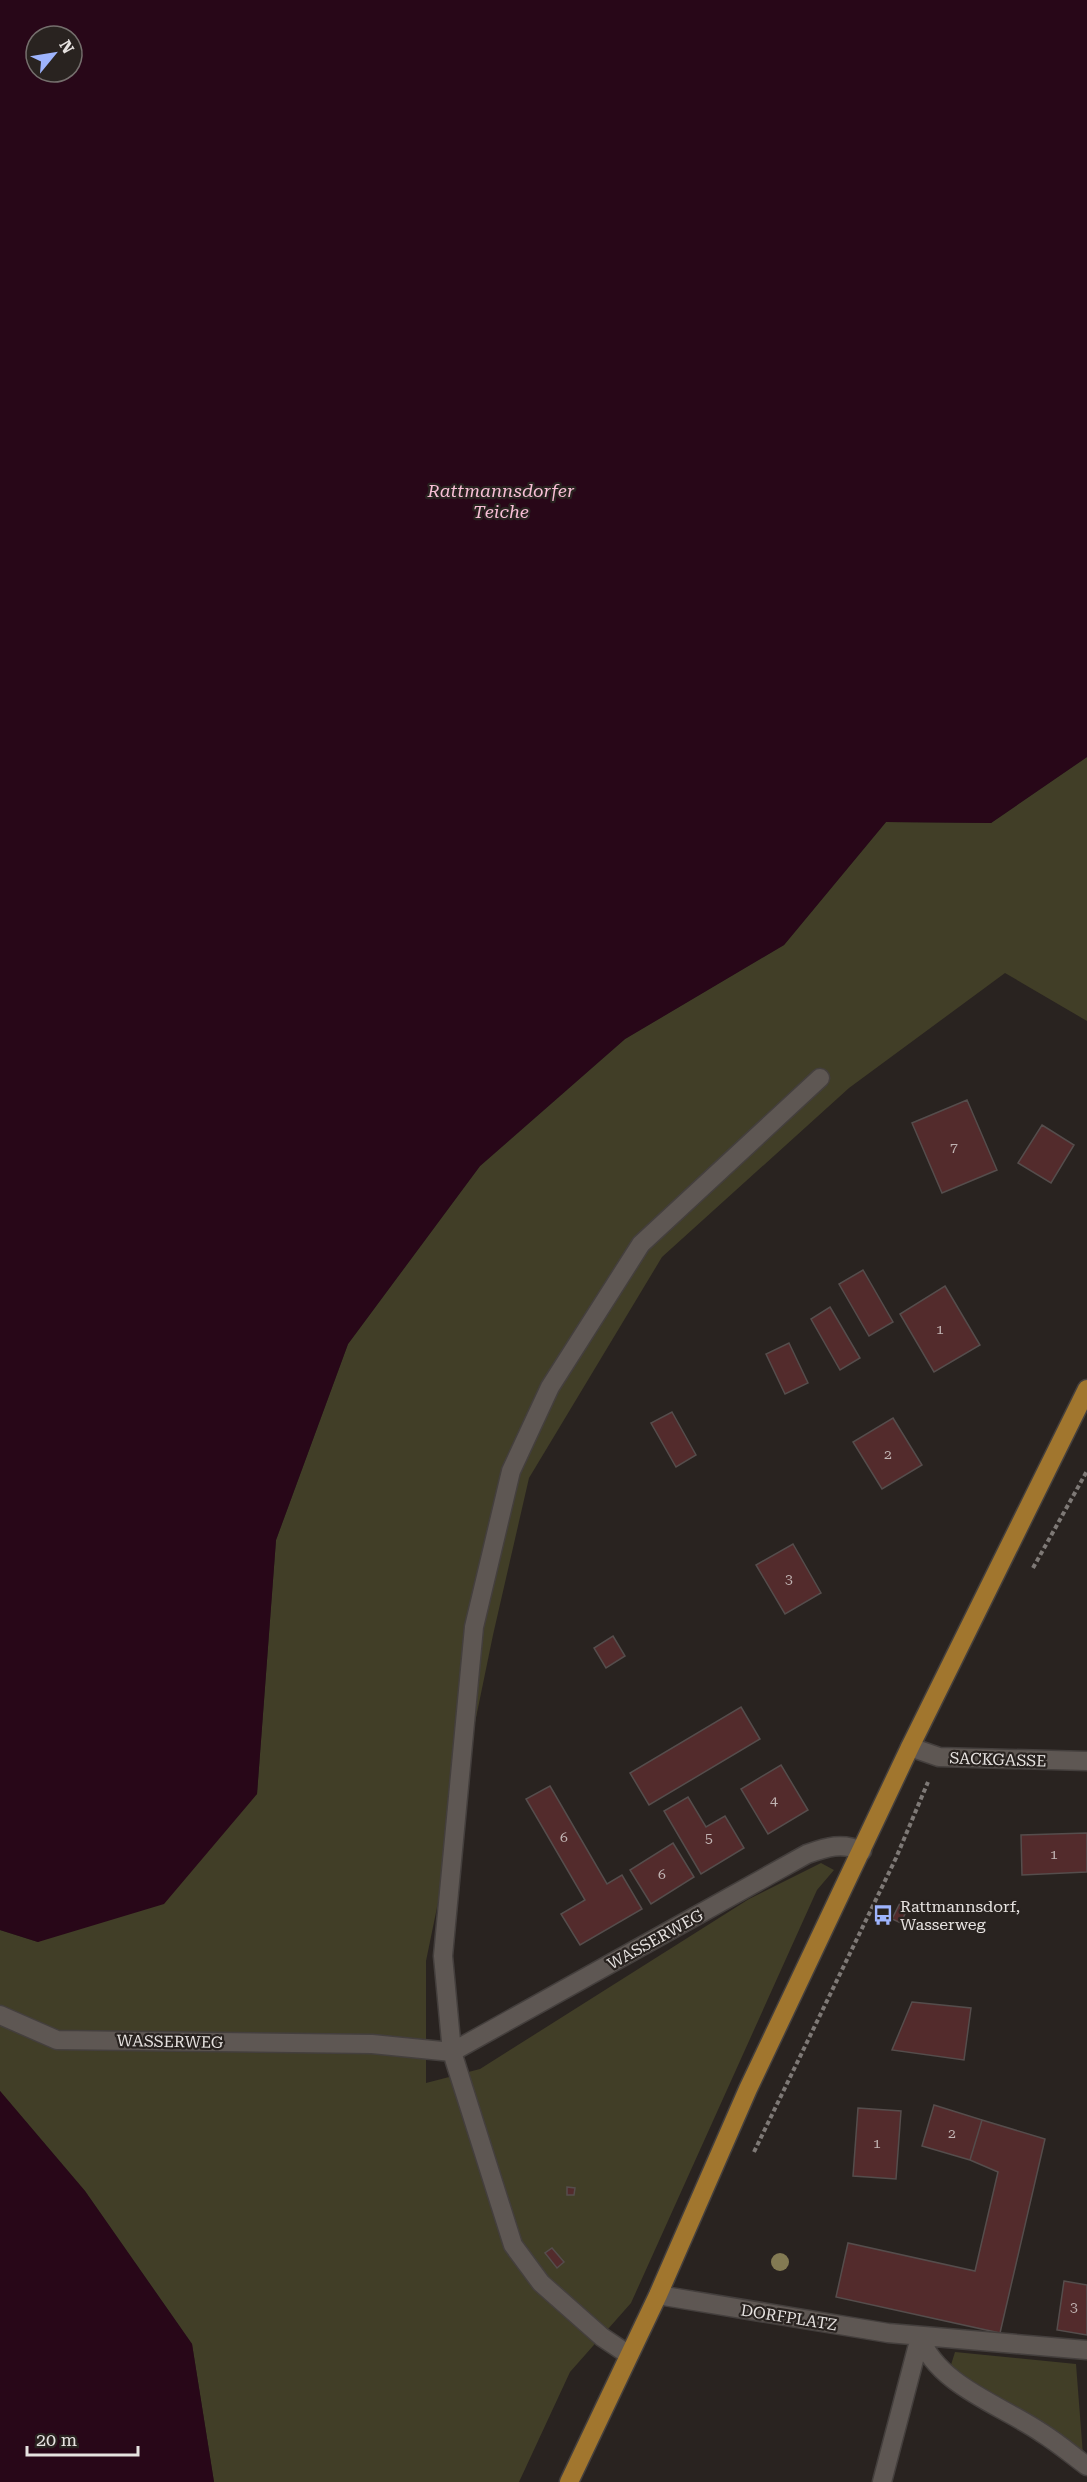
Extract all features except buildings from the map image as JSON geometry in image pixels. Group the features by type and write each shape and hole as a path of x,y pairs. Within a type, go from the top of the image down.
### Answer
{"main road":[{"path":"569,2482 658,2295 748,2089 910,1747 1087,1389"}],"street":[{"path":"629,2355 602,2337 541,2283 513,2245 452,2052 443,1956 473,1639 511,1470 550,1387 641,1244 820,1078"},
{"name":"SACKGASSE","path":"910,1747 939,1757 1087,1761"},
{"name":"WASSERWEG","path":"0,2015 57,2040 372,2044 452,2052 807,1854 833,1845 852,1846 862,1851"},
{"name":"DORFPLATZ","path":"658,2295 888,2333 1087,2350"},
{"path":"920,2337 923,2346 951,2379 1042,2433 1087,2466"},
{"path":"882,2482 920,2337"}],"path":[{"path":"1032,1569 1087,1471"},
{"path":"752,2157 896,1858 939,1757"}],"shaded area":[{"path":"1087,757 1087,1021 1005,973 849,1088 662,1257 529,1478 493,1635 426,1961 426,2083 480,2069 749,1899 821,1863 834,1870 817,1890 631,2303 570,2372 519,2482 214,2482 192,2344 85,2191 0,2091 0,1930 38,1942 257,1794 276,1540 348,1344 480,1166 625,1039 784,945 886,822 991,823"},
{"path":"955,2352 1076,2364 1083,2455 1050,2429 950,2368"}],"water":[{"name":"Rattmannsdorfer Teiche","path":"0,0 1087,0 1087,757 991,823 886,822 784,945 625,1039 480,1166 348,1344 276,1540 257,1794 164,1904 38,1942 0,1930"},
{"path":"0,2091 85,2191 192,2344 214,2482 0,2482"}],"place":[{"name":"Rattmannsdorf, Wasserweg","path":"883,1915"}]}
